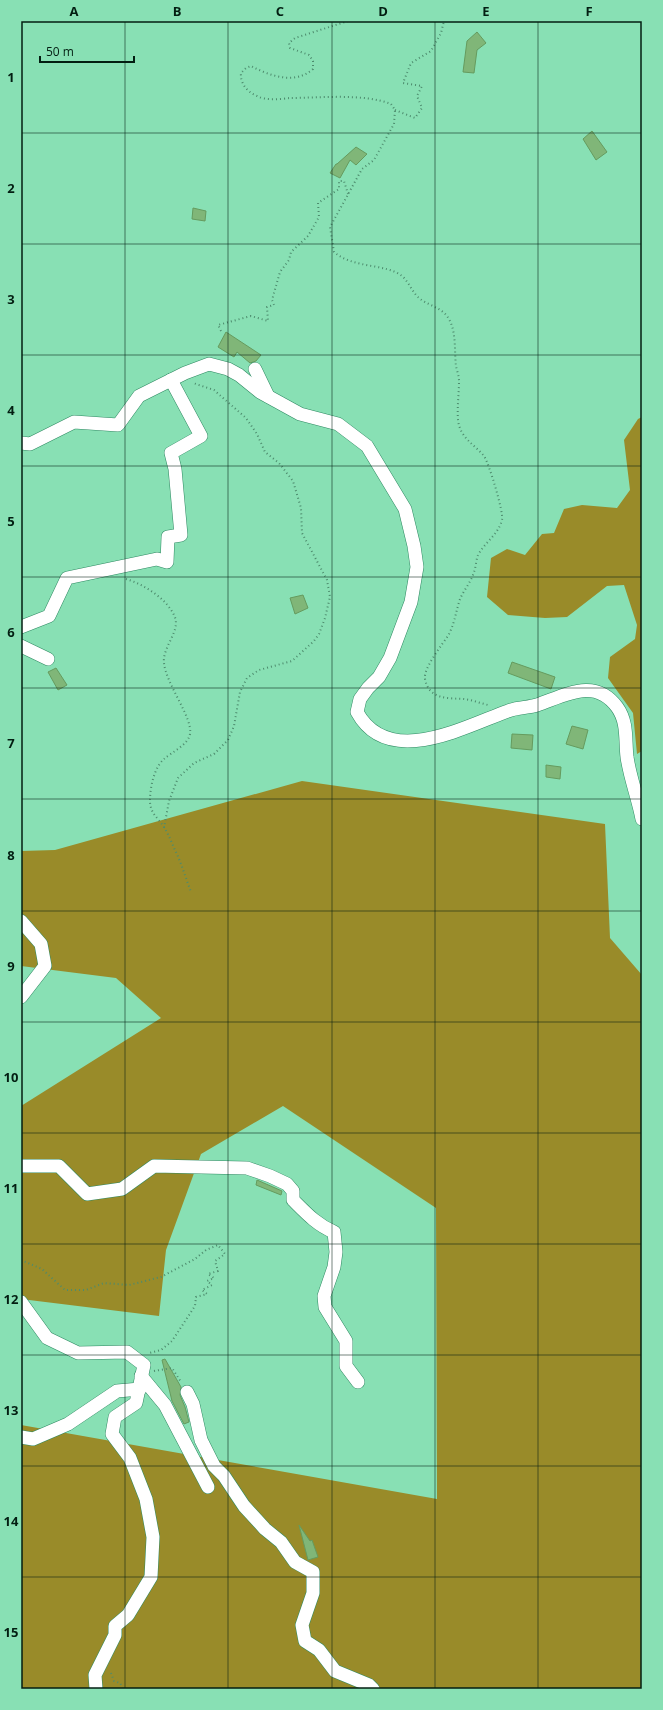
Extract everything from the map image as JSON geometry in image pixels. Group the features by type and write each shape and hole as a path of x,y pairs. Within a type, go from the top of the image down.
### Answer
{"street":[{"path":"21,443 30,444 74,422 118,425 138,396 185,373 209,364 228,369 268,396 300,414 338,424 367,446 405,509 414,546 417,567 411,602 390,658 379,676 360,699 357,712 363,722 376,734 390,739 409,741 439,737 510,710 535,705 578,691 589,689 604,695 616,706 622,715 625,726 627,758 642,819"},
{"path":"255,368 268,396"},
{"path":"21,627 49,616 67,578 157,559 168,562 168,537 181,535 175,469 171,453 201,436 171,380"},
{"path":"21,646 48,659"},
{"path":"21,921 41,944 45,966 21,997"},
{"path":"21,1166 59,1166 87,1194 122,1189 154,1166 247,1168 287,1184 293,1191 293,1200 308,1216 320,1226 334,1232 336,1252 334,1267 324,1296 325,1307 346,1341 346,1366 358,1382"},
{"path":"21,1302 47,1338 78,1353 127,1352 142,1370 165,1405 208,1487"},
{"path":"96,1689 96,1675 115,1635 115,1626 128,1615 151,1577 153,1537 146,1499 130,1458 112,1434 114,1417 136,1403 140,1389 142,1370"},
{"path":"21,1437 33,1439 68,1424 96,1403 117,1391 140,1389"},
{"path":"187,1392 193,1404 201,1440 214,1466 224,1476 244,1506 265,1529 281,1542 295,1562 313,1572 312,1593 302,1626 305,1641 319,1650 335,1671 369,1685 373,1689"}],"path":[{"path":"348,21 295,38 289,43 290,48 309,55 313,61 313,69 307,74 289,79 267,75 251,66 246,68 241,73 240,80 246,88 258,97 276,99 343,97 374,100 391,104 395,110 415,118 422,108 417,96 422,86 404,83 411,63 431,51 441,33 444,21"},
{"path":"395,110 394,124 374,160 362,169 330,227 334,252 340,257 351,262 393,272 402,276 419,298 445,314 451,322 454,333 459,379 458,420 460,429 465,438 484,456 490,468 503,518 495,536 478,556 474,574 460,599 456,617 437,653 429,664 425,672 425,679 428,687 440,697 449,699 464,699 510,710"},
{"path":"221,331 218,325 251,316 268,321 267,307 274,305 272,300 280,272 289,260 291,252 308,236 319,217 318,203 339,189 339,182 344,181 348,194"},
{"path":"164,828 169,801 178,778 194,763 214,754 222,748 228,740 234,726 240,692 247,678 259,670 292,661 314,641 319,634 325,618 330,597 327,580 302,534 301,508 292,481 279,463 265,452 257,434 246,418 214,390 189,381 185,373"},
{"path":"120,579 128,580 150,590 167,605 175,615 176,624 166,649 164,662 167,678 187,719 190,728 190,735 186,742 163,760 157,767 150,802 152,813 164,828 177,854 191,892"},
{"path":"21,1260 42,1269 65,1290 86,1290 104,1283 129,1285 161,1277 195,1259 206,1250 218,1245 225,1254 216,1261 218,1271 208,1274 214,1278 206,1281 212,1285 202,1290 207,1294 196,1297 195,1306 172,1341 161,1350 146,1354 142,1370 156,1372 172,1368 187,1392"},
{"path":"103,1660 110,1669 114,1681 120,1683 123,1689"}],"shaded area":[{"path":"642,417 642,751 637,754 633,713 608,678 610,657 635,639 637,625 624,585 607,586 567,617 545,618 508,615 487,597 491,558 507,549 525,555 542,534 554,533 564,509 582,505 617,508 630,490 624,440 638,419"},
{"path":"302,781 605,824 610,938 642,975 642,1689 21,1689 21,1425 437,1499 436,1208 283,1106 201,1154 166,1250 159,1316 21,1299 21,1106 161,1018 116,978 21,966 21,851 55,850"}],"building":[{"path":"477,32 486,43 477,50 474,73 463,72 467,41"},
{"path":"592,131 607,152 596,160 583,139"},
{"path":"356,147 367,154 356,165 350,160 340,178 330,173 336,164"},
{"path":"193,208 206,211 205,221 192,219"},
{"path":"226,332 261,355 256,361 250,363 237,352 234,357 218,347"},
{"path":"303,595 308,608 295,614 290,598"},
{"path":"512,662 555,677 551,689 508,673"},
{"path":"56,668 67,685 58,690 48,672"},
{"path":"572,726 588,730 583,749 566,744"},
{"path":"512,734 533,735 532,750 511,748"},
{"path":"546,765 561,767 560,779 546,777"},
{"path":"257,1180 282,1191 281,1195 256,1185"},
{"path":"165,1359 181,1387 180,1395 189,1422 184,1424 172,1401 162,1360"},
{"path":"299,1525 310,1541 312,1540 318,1557 308,1560"}]}
